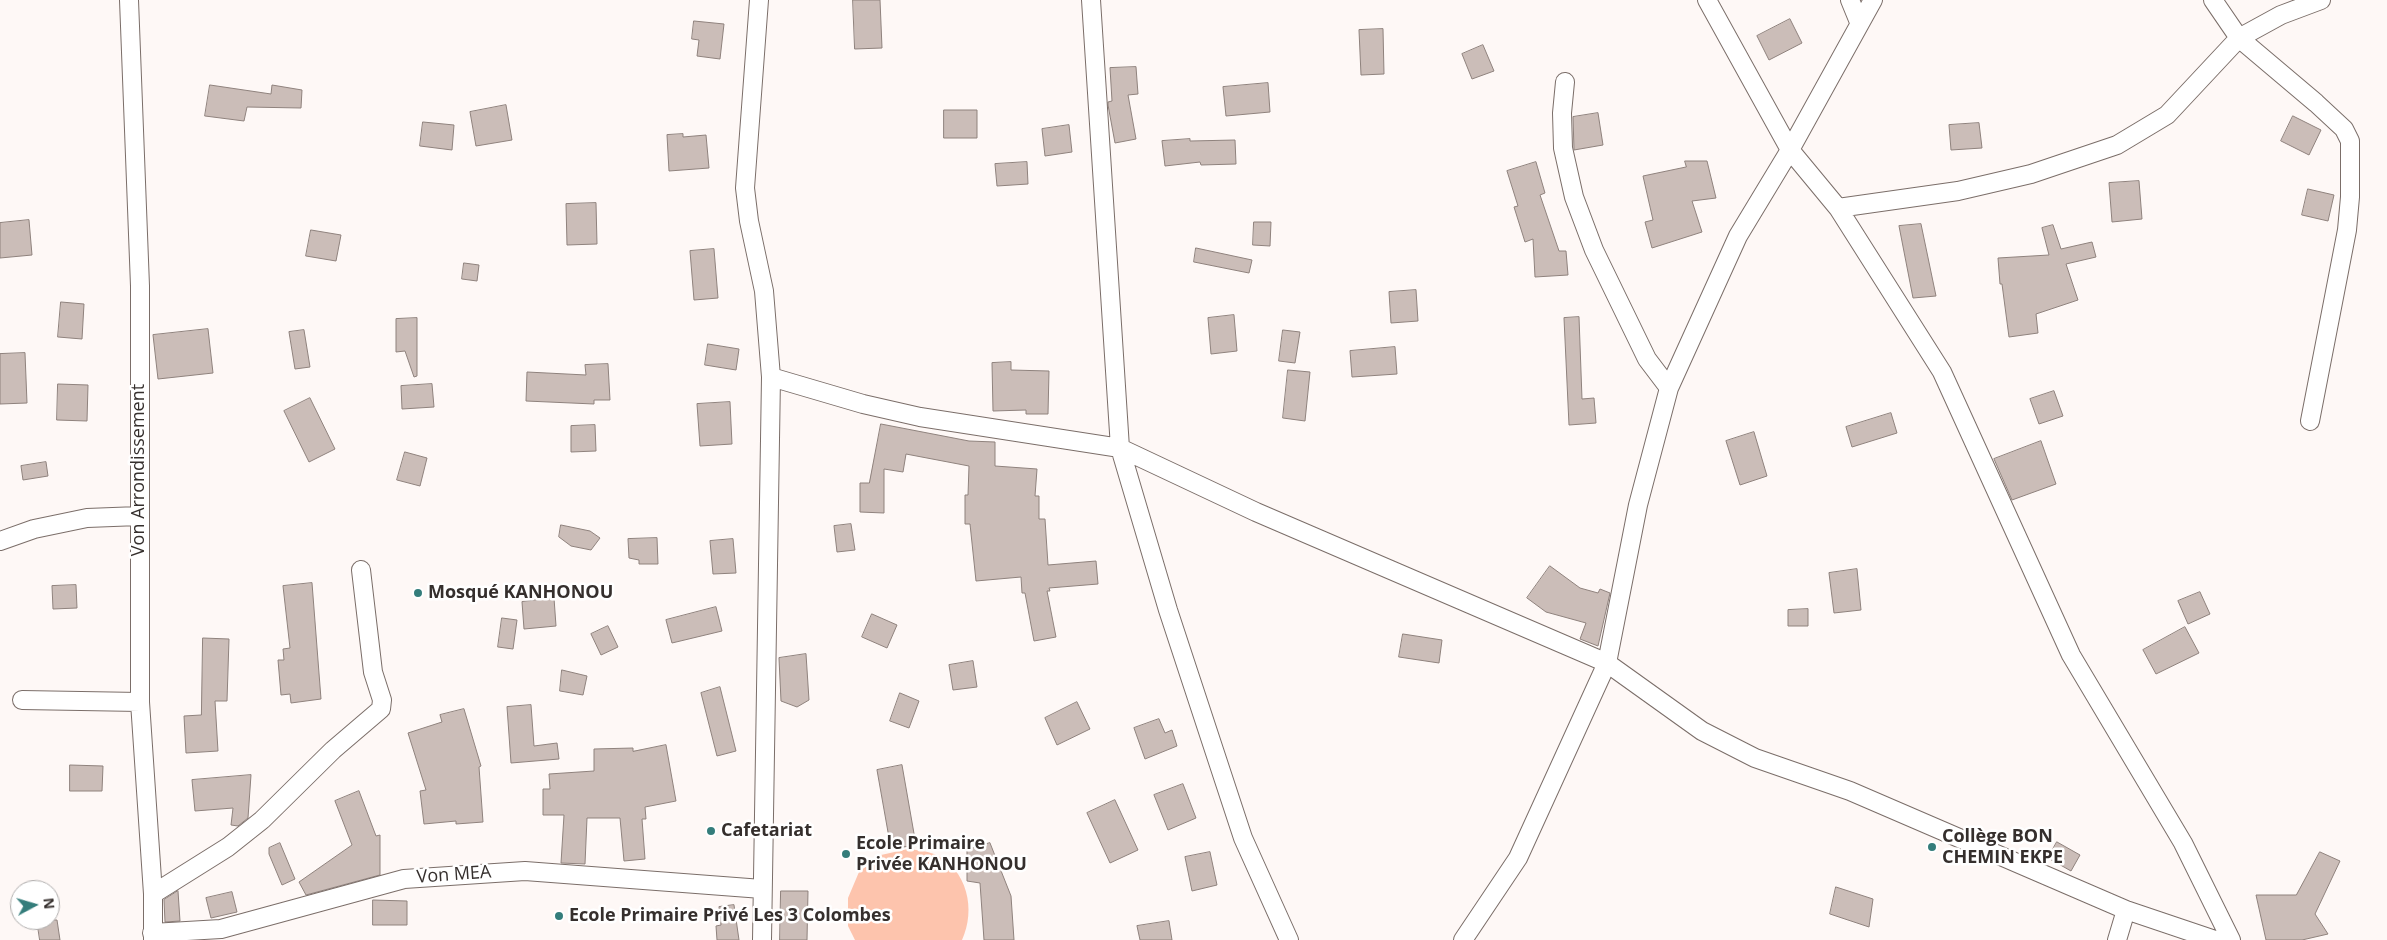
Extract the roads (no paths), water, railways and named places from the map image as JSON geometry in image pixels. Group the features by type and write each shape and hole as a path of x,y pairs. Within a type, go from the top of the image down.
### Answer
{"street":[{"name":"Von Arrondissement","path":"129,0 140,286 140,702 153,894 153,937"},
{"path":"759,0 744,188 764,291 770,378 762,940"},
{"path":"1092,0 1120,448 1168,610 1243,838 1290,940"},
{"path":"1707,0 1790,150 1838,208 1942,372 2071,655 2183,843 2231,940"},
{"path":"1850,0 1859,22"},
{"path":"1463,940 1518,858 1607,663 1638,505 1669,388 1738,236 1790,150 1859,22 1873,0"},
{"path":"2213,0 2239,38 2337,122 2344,129 2350,141 2350,197 2346,230 2310,421"},
{"path":"1838,208 1958,191 2031,174 2118,145 2167,115 2239,38 2281,15 2321,0"},
{"path":"1564,82 1562,113 1563,148 1574,197 1594,250 1646,359 1669,388"},
{"path":"770,378 863,404 920,417 1120,448 1256,512 1607,663 1702,731 1755,758 1850,791 2126,910 2216,940"},
{"path":"0,541 34,529 87,518 139,516"},
{"path":"153,894 177,881 228,847 262,820 333,750 381,709 382,700 373,672 361,570"},
{"path":"22,700 140,702"},
{"name":"Von MEA","path":"153,937 221,929 404,878 525,871 762,889"},
{"path":"2117,940 2126,910"}],"place":[{"name":"Mosqué KANHONOU","path":"418,593"},
{"name":"Cafetariat","path":"711,831"},
{"name":"Collège BON CHEMIN EKPE","path":"1932,847"},
{"name":"Ecole Primaire Privée KANHONOU","path":"846,854"},
{"name":"Ecole Primaire Privé Les 3 Colombes","path":"559,916"}]}
